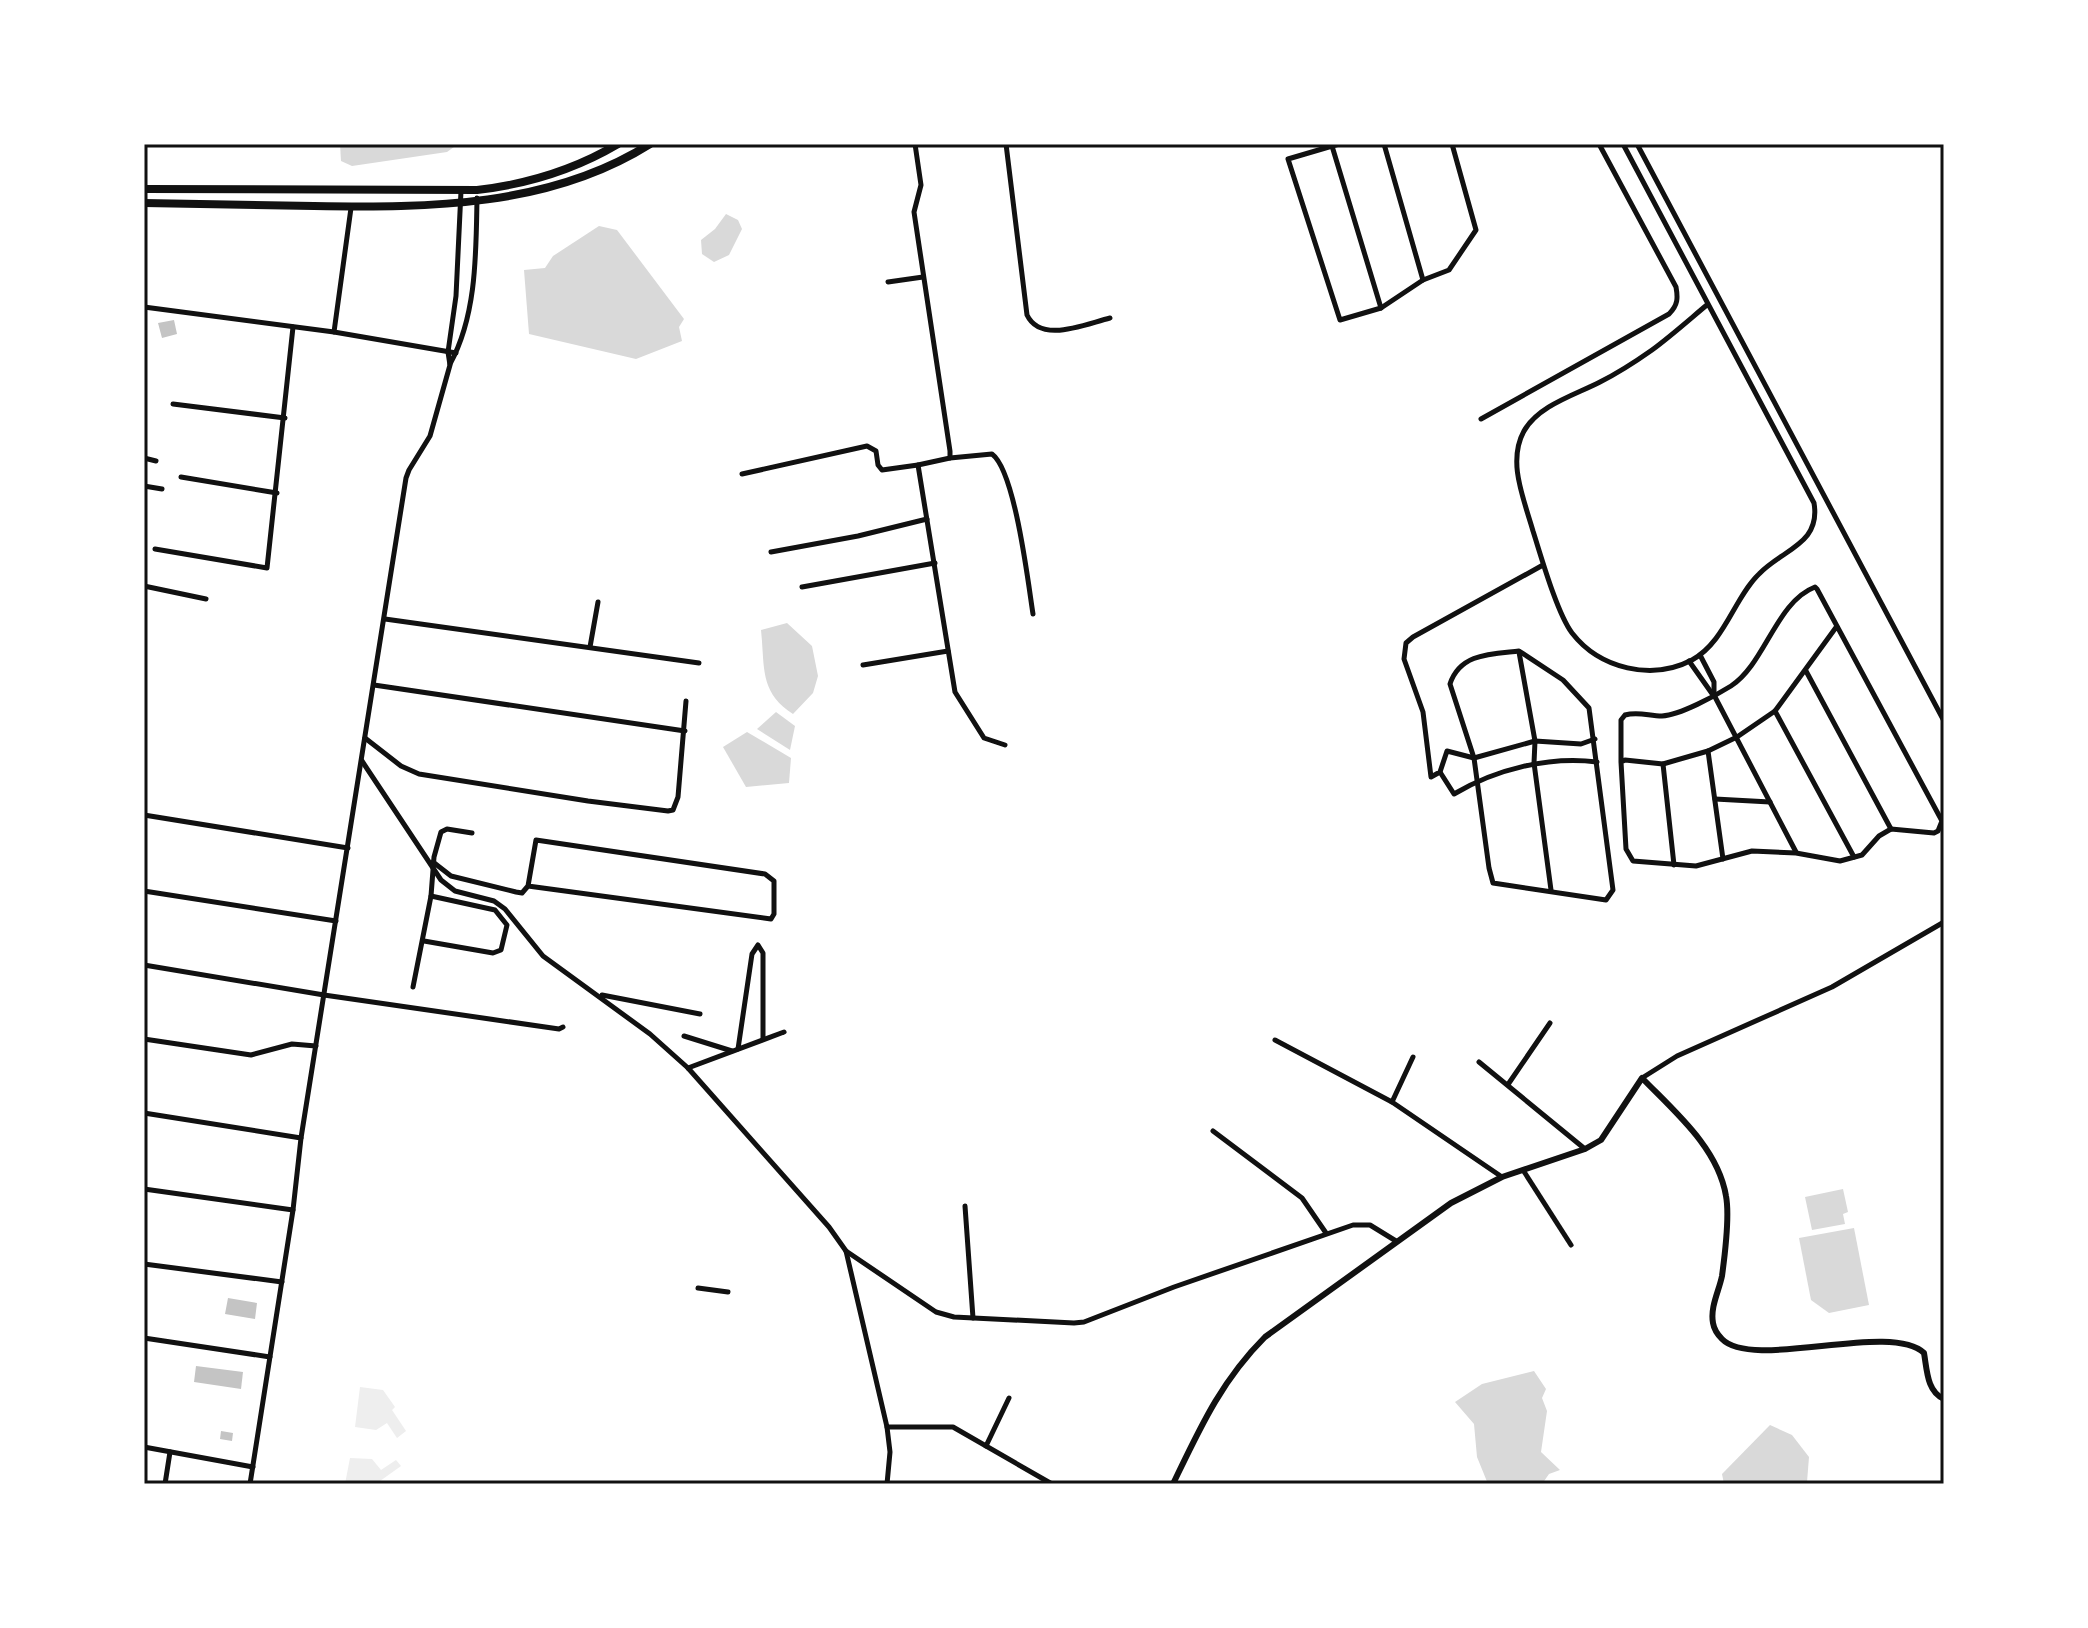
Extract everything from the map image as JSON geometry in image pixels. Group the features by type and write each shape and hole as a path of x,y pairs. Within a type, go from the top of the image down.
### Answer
{"highway":[{"path":"144,189 477,190 563,172 618,144"},
{"path":"144,203 351,208 460,203 563,184 650,144"}],"street":[{"path":"915,144 921,185 914,212 950,458"},
{"path":"1006,144 1027,315 1031,323 1043,330 1053,331 1110,318"},
{"path":"1384,144 1423,280"},
{"path":"1381,308 1335,145 1288,159 1340,320 1381,308 1423,280 1449,270 1476,230 1452,144"},
{"path":"1481,419 1669,314 1676,307 1676,287 1599,144"},
{"path":"1623,144 1814,503 1816,515 1810,535 1760,572 1720,632 1700,655 1689,661 1637,671 1601,658 1570,631 1543,565 1518,477 1516,459 1525,430 1543,412 1603,381 1653,350 1708,304"},
{"path":"1637,144 1944,721"},
{"path":"250,1484 293,1210 301,1138 406,478 430,436 472,294 477,190"},
{"path":"450,365 448,352 456,296 461,191"},
{"path":"334,332 351,208"},
{"path":"888,282 923,277"},
{"path":"144,307 334,332 456,353"},
{"path":"155,549 267,568 293,327"},
{"path":"173,404 285,418"},
{"path":"742,474 867,446 876,451 882,470 992,454 999,460 1015,510 1033,614"},
{"path":"144,458 156,461"},
{"path":"918,465 948,651 959,699 984,738 1005,745"},
{"path":"181,477 277,493"},
{"path":"144,486 162,489"},
{"path":"771,552 927,519"},
{"path":"802,587 935,563"},
{"path":"1543,565 1406,643 1404,659 1423,712 1431,777 1440,772 1447,751 1474,758 1535,741 1581,744 1595,739"},
{"path":"144,586 206,599"},
{"path":"1812,588 1817,589 1837,626 1942,821 1941,827 1934,833 1891,829 1879,836 1862,855 1840,861 1796,853 1752,851 1696,866 1633,861 1625,835 1621,762 1621,720 1625,715 1634,712 1660,716 1673,714 1733,685 1747,671 1796,598 1812,588"},
{"path":"590,647 598,602"},
{"path":"385,619 699,663"},
{"path":"1621,762 1663,764 1708,751 1737,737 1775,711 1837,626"},
{"path":"863,665 948,651"},
{"path":"1519,651 1535,741 1534,763 1551,890"},
{"path":"1519,651 1563,680 1589,708 1613,890 1606,900 1493,883 1474,758 1450,684 1452,676 1474,656 1519,651"},
{"path":"1700,655 1714,682 1714,695"},
{"path":"1689,661 1714,695 1796,853"},
{"path":"1806,671 1891,829"},
{"path":"373,685 685,731"},
{"path":"364,737 401,766 419,774 668,811 673,810 678,797 686,701"},
{"path":"1775,711 1854,857"},
{"path":"1708,751 1723,859"},
{"path":"361,760 433,870 455,891 494,901 505,909 543,956 650,1034 688,1068 829,1227 846,1251 936,1312 954,1317 1084,1322 1326,1233 1364,1224 1396,1241"},
{"path":"1440,772 1454,794 1476,781 1534,763 1597,762"},
{"path":"1663,764 1674,865"},
{"path":"1715,799 1770,802"},
{"path":"144,815 348,848"},
{"path":"413,987 424,941 433,862 444,830 472,833"},
{"path":"433,862 451,876 465,881 522,893 528,886 536,840 765,874 774,881 774,914 771,919 528,886"},
{"path":"144,891 336,921"},
{"path":"424,941 496,953 502,947 506,933 507,925 495,910 431,896"},
{"path":"1173,1484 1206,1417 1240,1362 1265,1337 1396,1241 1451,1203 1502,1177 1585,1149 1601,1140 1614,1125 1642,1078 1677,1056 1832,987 1944,922"},
{"path":"735,1050 752,954 758,945 763,953 763,1039"},
{"path":"144,965 324,995 563,1027"},
{"path":"598,994 700,1014"},
{"path":"1509,1083 1550,1023"},
{"path":"688,1068 784,1032"},
{"path":"684,1036 735,1050"},
{"path":"144,1039 251,1055 292,1044 316,1046"},
{"path":"1275,1040 1392,1102 1502,1177"},
{"path":"1392,1102 1413,1057"},
{"path":"1479,1062 1509,1083 1585,1149"},
{"path":"1642,1078 1710,1153 1727,1197 1722,1276 1712,1313 1713,1327 1724,1341 1753,1351 1867,1343 1912,1345 1924,1353 1932,1389 1944,1399"},
{"path":"144,1113 301,1138"},
{"path":"1213,1131 1302,1198 1326,1233"},
{"path":"1523,1170 1571,1245"},
{"path":"144,1189 293,1210"},
{"path":"965,1206 973,1318"},
{"path":"846,1251 887,1427 890,1452 887,1484"},
{"path":"144,1264 282,1282"},
{"path":"698,1288 728,1292"},
{"path":"144,1338 270,1357"},
{"path":"986,1446 1009,1398"},
{"path":"887,1427 946,1425 962,1430 1052,1484"},
{"path":"144,1447 253,1467"},
{"path":"165,1484 170,1452"}],"shaded area":[{"path":"340,144 458,144 447,152 352,166 341,161"},
{"path":"726,214 738,220 742,229 729,255 714,262 702,254 701,240 715,229"},
{"path":"599,226 617,230 684,319 679,327 682,341 636,359 529,334 524,270 545,268 553,256"},
{"path":"787,623 812,646 818,676 813,693 793,714 782,706 769,688 761,630"},
{"path":"776,712 795,726 790,750 757,729"},
{"path":"747,732 791,758 789,783 746,787 723,747"},
{"path":"1843,1189 1848,1212 1843,1214 1845,1224 1812,1230 1805,1197"},
{"path":"1854,1228 1869,1305 1829,1313 1811,1300 1799,1238"},
{"path":"1534,1371 1546,1389 1542,1398 1547,1411 1541,1452 1560,1470 1549,1474 1542,1484 1488,1484 1477,1457 1474,1424 1455,1402 1482,1384"},
{"path":"360,1387 383,1390 406,1431 397,1438 387,1423 376,1430 355,1427"},
{"path":"1770,1425 1792,1435 1809,1457 1807,1482 1724,1484 1722,1474"},
{"path":"350,1458 372,1459 381,1470 396,1460 401,1466 380,1481 381,1484 345,1484"}],"building":[{"path":"174,320 177,334 162,338 158,323"},
{"path":"228,1298 257,1303 255,1319 225,1314"},
{"path":"196,1366 243,1372 241,1389 194,1382"},
{"path":"221,1431 233,1433 232,1441 220,1439"}]}
